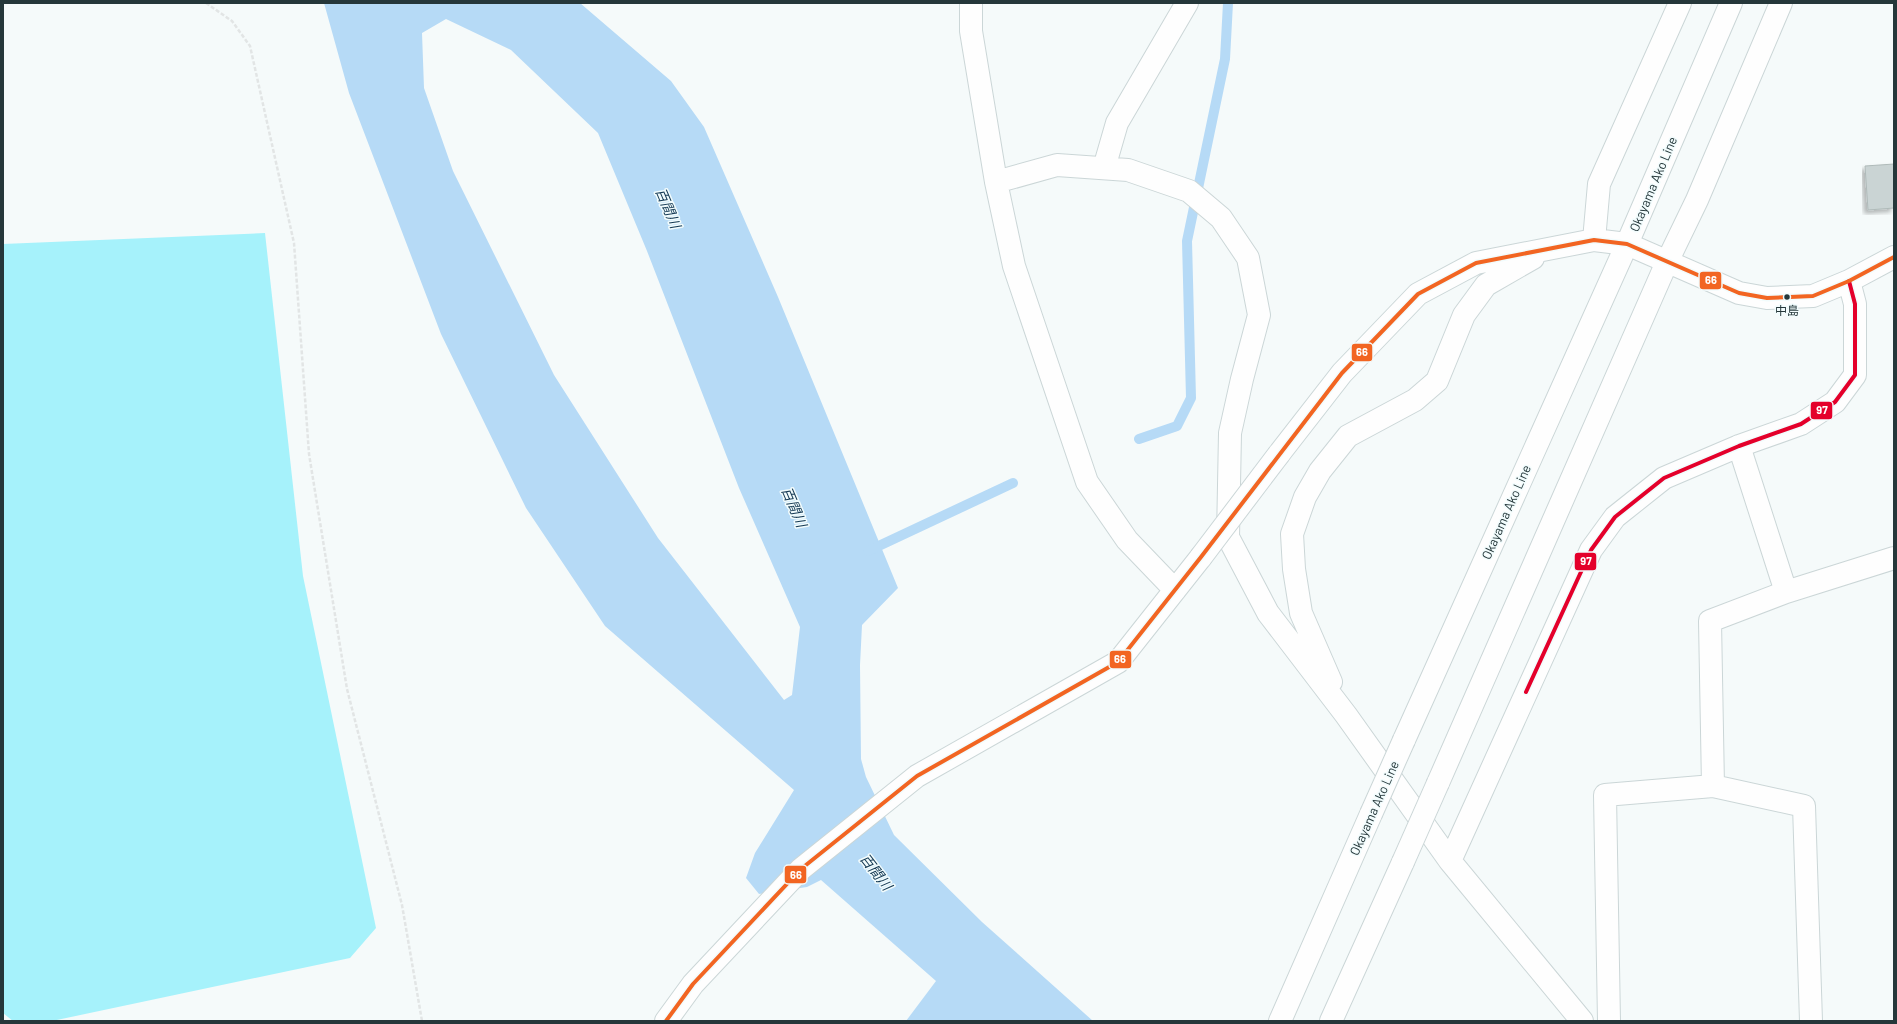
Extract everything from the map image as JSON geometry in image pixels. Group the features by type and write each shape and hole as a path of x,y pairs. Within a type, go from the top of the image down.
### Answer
{"street":[{"path":"971,3 971,31 996,182 1014,266 1087,482 1127,540 1175,590"},
{"path":"1104,168 1117,123 1187,3"},
{"path":"1594,240 1599,184 1680,3"},
{"name":"Okayama Ako Line","path":"1280,1021 1404,740 1627,244 1731,3"},
{"path":"1332,1021 1667,262 1697,200 1781,3"},
{"path":"996,182 1057,166 1128,170 1189,191 1221,218 1248,258 1260,315 1242,380 1230,433 1228,537 1268,613 1346,715 1450,860 1582,1021"},
{"path":"666,1021 693,984 801,869 916,776 1118,662 1342,374 1418,294 1476,263 1594,240 1627,244 1739,293 1767,298 1813,296 1849,281 1894,257"},
{"path":"1346,715 1301,613 1294,569 1292,534 1305,497 1320,471 1348,436 1415,400 1437,381 1464,315 1486,285 1548,249"},
{"path":"1450,860 1590,550 1615,517 1664,478 1739,446 1801,424 1835,402 1855,375 1855,304 1849,281"},
{"path":"1739,446 1786,592"},
{"path":"1713,786 1710,621 1786,592 1894,558"},
{"path":"1609,1021 1605,795 1713,786 1804,806 1811,1021"}],"path":[{"path":"206,3 232,21 250,46 294,243 309,454 345,681 402,905 422,1021"}],"shaded area":[{"path":"265,233 303,576 376,928 350,958 52,1021 13,1021 3,1013 3,244"}],"water":[{"name":"百間川","path":"324,3 580,3 671,81 704,127 778,297 898,588 862,625 860,665 861,759 866,777 894,835 982,922 1093,1021 906,1021 936,981 821,880 807,887 759,894 746,878 755,853 794,790 605,626 526,508 441,334 349,93","holes":["446,19 511,50 598,133 647,251 739,488 800,627 792,695 784,700 658,538 554,375 453,171 424,88 422,33"]}],"building":[{"path":"1894,164 1894,208 1868,210 1865,166"}],"waterway":[{"path":"1139,439 1177,426 1191,398 1187,241 1225,59 1228,3"},
{"path":"868,551 1013,483"}],"transit line":[{"name":"66","path":"666,1021 693,984 801,869 917,776 1118,662 1201,557 1342,373 1418,294 1476,263 1594,240 1627,244 1739,293 1767,298 1813,296 1849,281 1894,257"},
{"name":"97","path":"1526,692 1591,550 1615,517 1664,478 1739,446 1801,424 1835,402 1855,375 1855,304 1849,281"}],"place":[{"name":"中島","path":"1787,297"}]}
